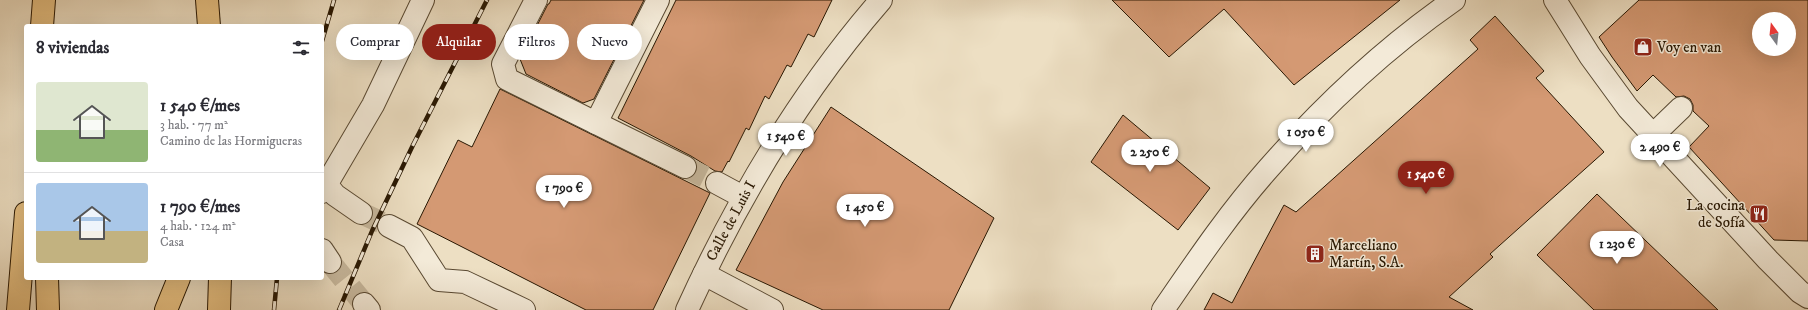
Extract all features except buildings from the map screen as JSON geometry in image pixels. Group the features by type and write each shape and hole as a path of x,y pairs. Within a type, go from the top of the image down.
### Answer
{"highway":[{"path":"43,24 44,0"},
{"path":"207,0 209,24"},
{"path":"18,310 24,237"},
{"path":"47,280 48,310"},
{"path":"166,310 179,280"},
{"path":"219,310 220,280"}],"street":[{"path":"361,212 324,188 373,105 424,0"},
{"path":"536,0 503,64 507,79 685,166"},
{"path":"596,123 658,0"},
{"name":"Calle de Luis I","path":"687,310 743,197 771,148 832,59 881,0"},
{"path":"1163,310 1220,229 1268,169 1321,112 1397,42 1454,0"},
{"path":"1555,0 1607,81 1628,108 1768,260 1808,298 1796,310"},
{"path":"1653,135 1681,108"},
{"path":"717,183 743,197"},
{"path":"389,226 412,238 439,280 465,282 524,310"},
{"path":"704,274 772,310"}],"tunnel":[{"path":"685,167 717,183"},
{"path":"361,213 389,226"},
{"path":"330,262 364,304"}],"railway":[{"path":"324,34 334,0"},
{"path":"339,310 372,231 413,145 487,0"},
{"path":"274,310 277,280"}],"place":[{"name":"Voy en van","path":"1643,47"},
{"name":"La cocina de Sofía","path":"1759,214"},
{"name":"Marceliano Martín, S.A.","path":"1315,254"}]}
